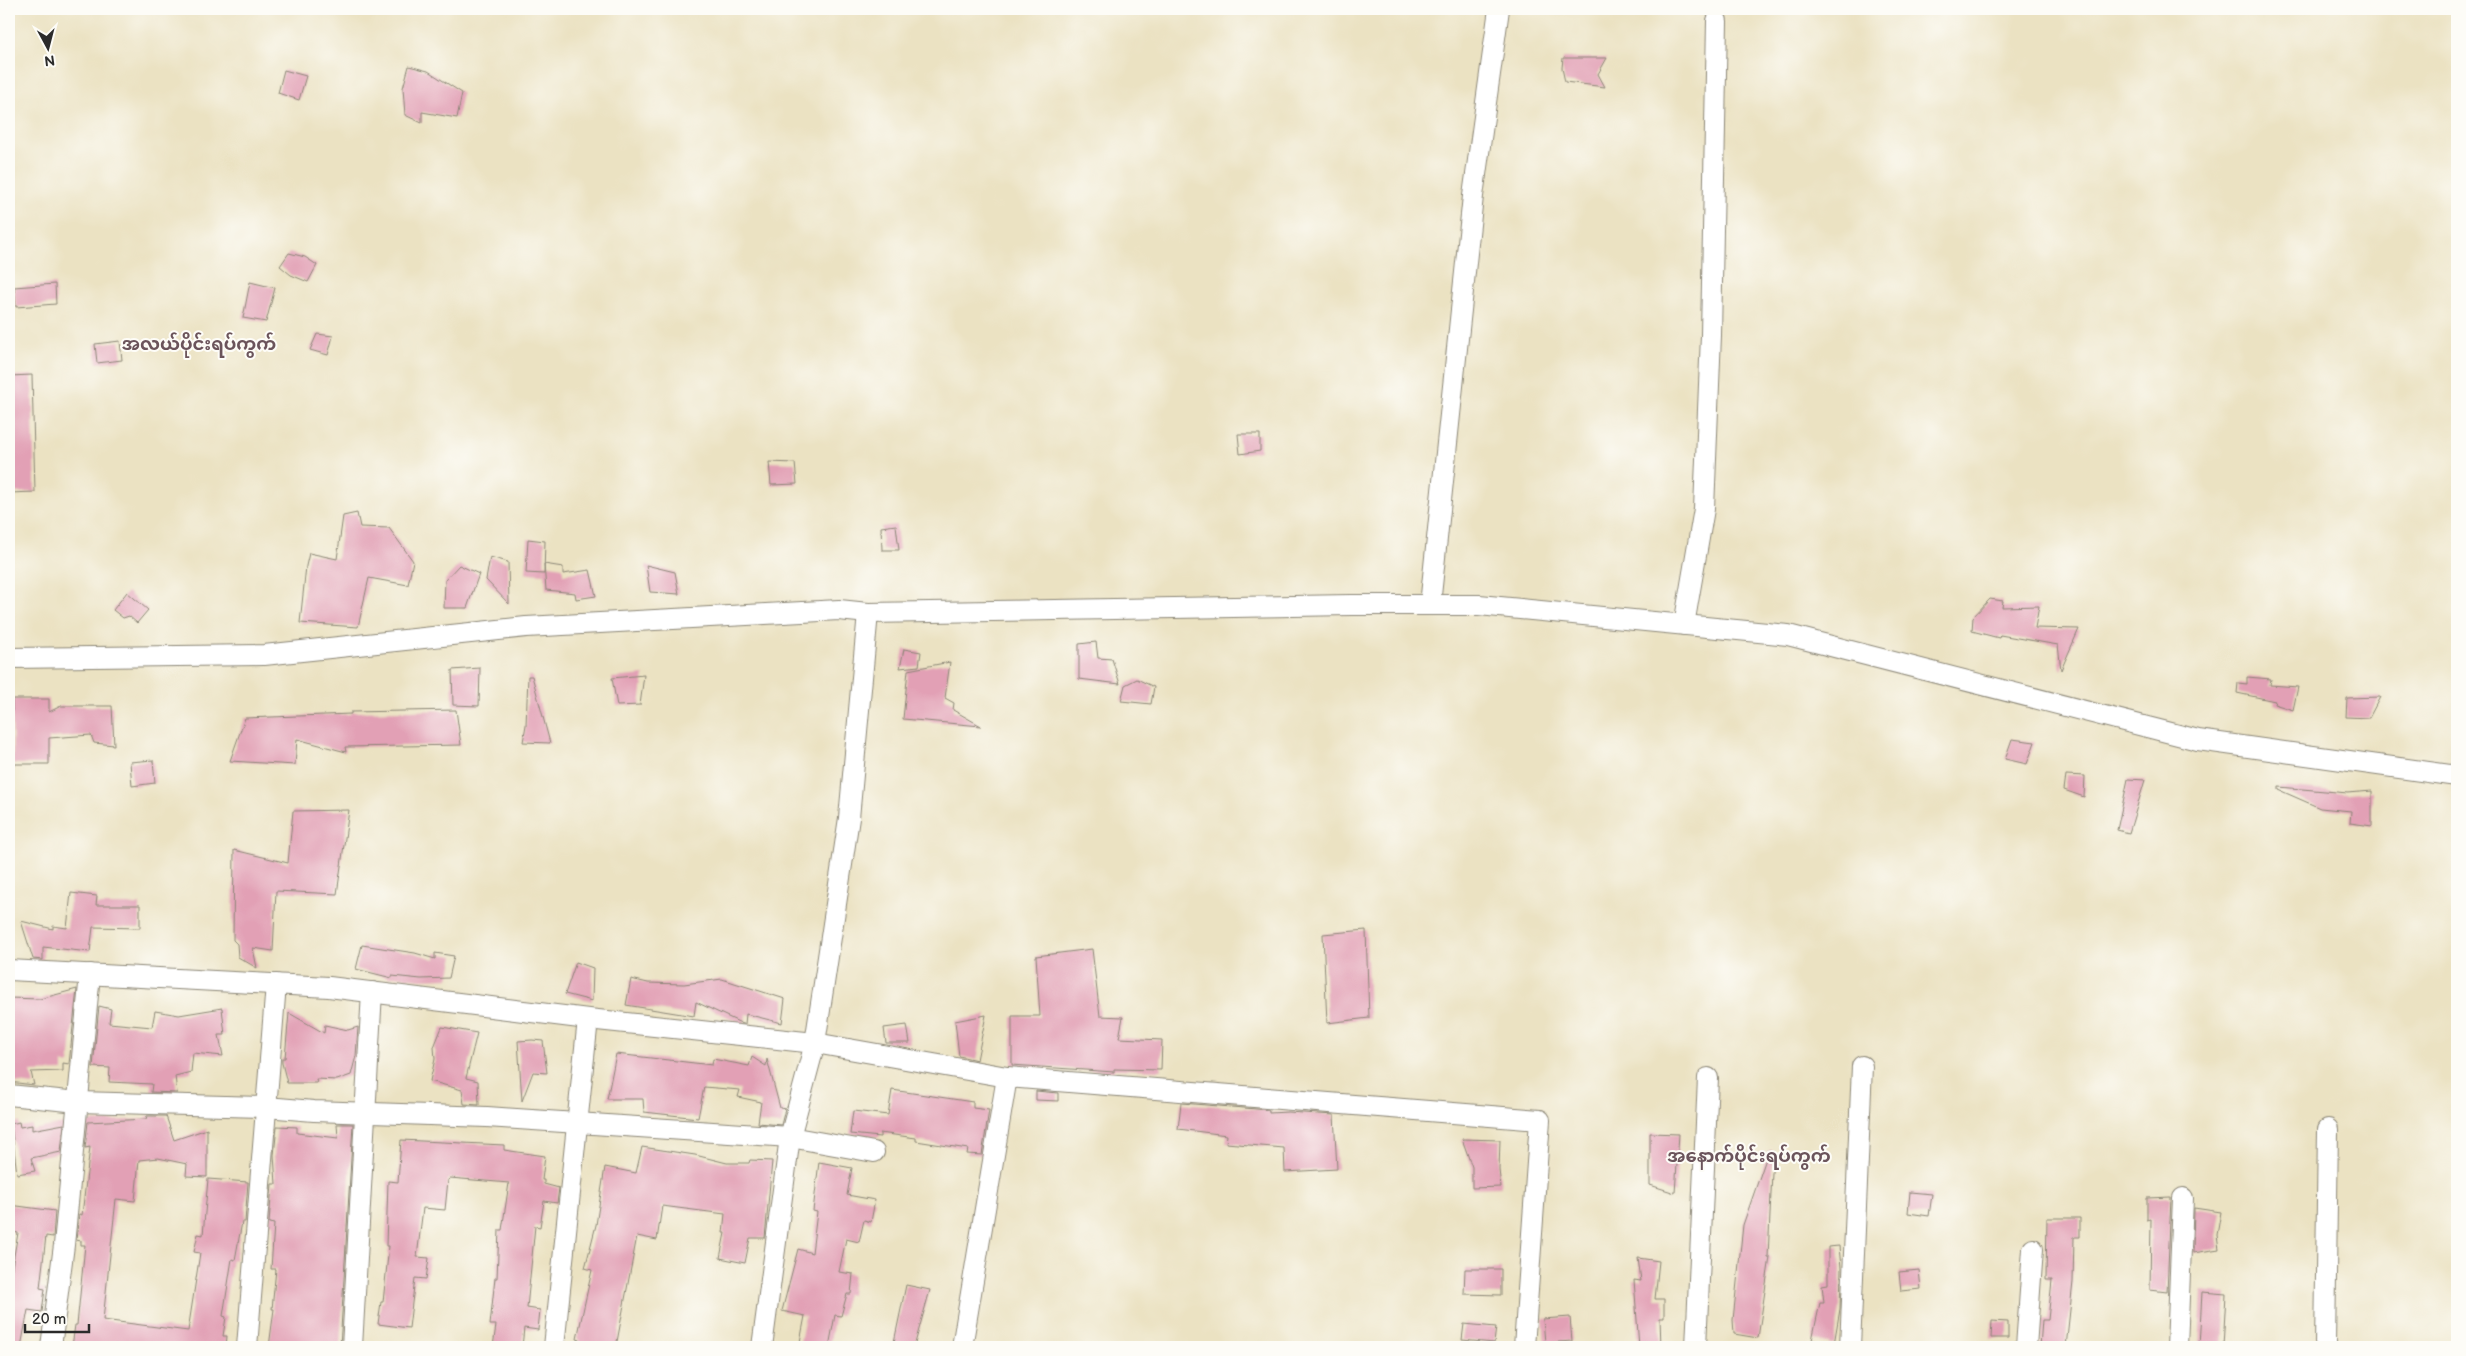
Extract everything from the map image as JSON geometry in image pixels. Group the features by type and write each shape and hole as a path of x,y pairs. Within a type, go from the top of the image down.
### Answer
{"street":[{"path":"1430,605 1473,196 1499,9"},
{"path":"1684,625 1704,509 1711,335 1717,21"},
{"path":"9,658 264,655 526,627 832,610 868,613 1479,605 1788,635 2198,740 2457,776"},
{"path":"762,1347 790,1137 815,1044 849,818 868,613"},
{"path":"9,970 276,984 372,992 588,1019 815,1044 1007,1077 1540,1120 1524,1347"},
{"path":"51,1347 64,1246 90,974"},
{"path":"247,1347 276,984"},
{"path":"352,1347 372,992"},
{"path":"554,1347 588,1019"},
{"path":"1850,1347 1862,1066"},
{"path":"962,1347 1007,1077"},
{"path":"1696,1347 1708,1078"},
{"path":"9,1094 78,1102 266,1107 487,1117 790,1137 874,1152"},
{"path":"2324,1347 2328,1129"},
{"path":"2177,1347 2183,1198"},
{"path":"2026,1347 2033,1249"}],"building":[{"path":"1563,58 1607,58 1598,74 1605,87 1565,82 1562,68"},
{"path":"409,66 428,71 462,93 457,118 422,112 422,123 405,115 403,88"},
{"path":"284,70 306,76 299,100 278,93"},
{"path":"289,253 305,257 317,265 308,282 291,275 280,266"},
{"path":"250,282 275,288 266,322 243,318"},
{"path":"55,284 56,304 16,307 14,287"},
{"path":"317,334 333,336 328,355 310,350"},
{"path":"120,341 122,360 97,363 95,344"},
{"path":"32,375 35,492 9,493 9,376"},
{"path":"1238,434 1260,434 1260,451 1240,454"},
{"path":"769,462 795,463 797,484 771,485"},
{"path":"357,513 360,527 389,528 413,561 408,585 369,578 358,627 300,623 309,553 337,559 343,516"},
{"path":"896,525 899,550 882,550 881,527"},
{"path":"528,539 545,541 544,574 526,573"},
{"path":"490,557 508,562 509,604 486,580"},
{"path":"544,564 563,567 563,574 590,570 596,596 576,599 575,593 546,590"},
{"path":"459,565 479,574 467,608 444,608 445,580"},
{"path":"646,565 675,572 679,594 650,592"},
{"path":"127,592 148,610 137,623 129,616 123,618 113,610"},
{"path":"1990,599 2003,601 2002,607 2039,606 2035,628 2079,629 2061,670 2058,645 2000,635 1999,638 1972,631 1973,617"},
{"path":"1096,642 1098,658 1112,659 1120,684 1079,679 1079,644"},
{"path":"904,649 921,652 919,666 900,668"},
{"path":"950,662 945,698 954,703 953,710 981,726 903,719 908,670"},
{"path":"480,668 479,706 453,705 452,670"},
{"path":"644,675 640,705 617,706 612,678"},
{"path":"528,676 532,676 550,743 523,742 526,725"},
{"path":"2247,677 2271,679 2270,685 2298,687 2293,710 2274,704 2275,701 2237,693 2238,683 2247,684"},
{"path":"1137,679 1154,687 1151,704 1121,701 1125,685"},
{"path":"2380,697 2369,718 2346,717 2347,698"},
{"path":"12,699 49,699 49,712 61,706 112,706 114,745 94,743 91,735 49,738 49,764 13,764"},
{"path":"456,710 461,745 345,747 346,752 297,739 295,765 230,761 245,718 351,714 351,712"},
{"path":"2012,739 2035,742 2027,764 2005,759"},
{"path":"153,760 155,783 132,786 130,762"},
{"path":"2066,775 2085,776 2084,797 2064,790"},
{"path":"2128,779 2145,780 2129,833 2117,830"},
{"path":"2279,787 2348,793 2372,791 2372,826 2350,823 2351,811 2320,808 2279,790"},
{"path":"349,810 337,894 276,891 273,951 253,948 257,968 238,957 237,944 233,940 234,850 288,863 293,811"},
{"path":"71,893 97,896 96,905 140,905 140,928 93,927 90,952 43,947 43,960 33,959 21,921 53,929 53,926 67,928"},
{"path":"1366,930 1369,1018 1327,1023 1323,934"},
{"path":"362,945 415,953 435,959 435,953 454,956 449,978 421,979 392,976 392,978 356,969"},
{"path":"1092,949 1100,1016 1123,1017 1119,1038 1162,1040 1161,1070 1114,1069 1114,1072 1012,1065 1012,1016 1040,1016 1036,956"},
{"path":"576,962 593,968 592,1001 565,994"},
{"path":"631,979 648,983 684,984 722,979 785,999 782,1023 746,1014 745,1024 743,1024 696,1002 694,1016 626,1005"},
{"path":"77,989 69,1064 63,1063 63,1071 31,1072 34,1085 9,1082 9,998 40,999"},
{"path":"99,1006 111,1009 109,1023 152,1027 155,1011 179,1015 222,1008 225,1035 219,1035 223,1056 193,1053 191,1072 175,1076 177,1093 151,1092 152,1084 109,1082 110,1068 93,1067"},
{"path":"289,1013 324,1033 325,1025 348,1030 358,1027 356,1056 351,1075 337,1080 316,1079 317,1083 287,1083 282,1058 285,1058"},
{"path":"986,1015 977,1060 959,1056 955,1021"},
{"path":"907,1025 910,1043 886,1043 884,1028"},
{"path":"442,1027 477,1033 466,1078 478,1081 479,1105 464,1104 462,1090 430,1081 435,1059 434,1047"},
{"path":"518,1041 543,1041 547,1073 533,1072 522,1101"},
{"path":"616,1054 712,1065 713,1059 749,1066 752,1057 766,1066 767,1059 780,1108 785,1109 781,1125 758,1123 761,1102 738,1097 740,1090 704,1087 698,1118 644,1112 643,1099 607,1099"},
{"path":"892,1090 973,1102 973,1108 989,1110 982,1155 967,1154 968,1149 916,1141 916,1138 880,1133 880,1137 850,1134 853,1111 888,1115"},
{"path":"1036,1091 1058,1093 1058,1101 1036,1100"},
{"path":"1181,1103 1269,1110 1269,1113 1288,1112 1334,1115 1337,1169 1285,1172 1284,1148 1226,1143 1227,1135 1178,1129"},
{"path":"147,1116 166,1116 174,1140 207,1129 207,1177 186,1176 187,1164 158,1158 139,1160 135,1201 116,1199 103,1320 188,1331 200,1253 194,1252 198,1234 203,1235 208,1179 248,1182 245,1222 242,1222 235,1260 232,1259 223,1316 226,1317 223,1336 227,1336 226,1347 72,1347 75,1325 77,1325 85,1245 81,1245 81,1241 76,1240 79,1214 82,1215 90,1147 85,1148 88,1122 146,1119"},
{"path":"19,1122 20,1127 32,1125 32,1130 64,1124 61,1152 31,1158 35,1171 17,1174 11,1124"},
{"path":"337,1124 353,1124 340,1347 269,1347 274,1309 272,1309 276,1269 271,1269 274,1224 269,1223 272,1184 276,1184 274,1155 277,1126 297,1127 297,1133 338,1138"},
{"path":"1650,1133 1679,1134 1675,1193 1650,1185"},
{"path":"1462,1139 1500,1140 1499,1170 1501,1187 1472,1188 1472,1167"},
{"path":"401,1140 504,1145 504,1150 545,1156 542,1180 544,1180 544,1184 559,1188 557,1203 544,1201 540,1227 535,1226 527,1308 540,1310 538,1330 524,1328 522,1347 493,1347 496,1325 490,1325 495,1278 497,1278 499,1230 502,1230 509,1183 450,1178 448,1180 445,1210 423,1208 417,1257 429,1258 426,1279 415,1278 409,1328 378,1324 381,1302 383,1302 389,1246 386,1246 388,1181 398,1182"},
{"path":"642,1147 695,1155 727,1163 749,1163 750,1160 772,1161 765,1238 750,1238 745,1263 720,1258 725,1233 723,1233 725,1214 662,1206 657,1240 637,1236 616,1347 578,1347 580,1340 577,1339 592,1270 585,1268 596,1225 605,1167 636,1173"},
{"path":"1769,1150 1773,1151 1768,1257 1770,1257 1758,1338 1734,1334 1733,1320 1743,1225"},
{"path":"819,1162 852,1168 847,1195 875,1200 871,1222 864,1220 859,1242 846,1239 839,1272 853,1274 851,1294 847,1294 841,1316 835,1315 829,1347 799,1347 805,1316 782,1311 798,1249 812,1253 817,1212 813,1211"},
{"path":"1910,1192 1932,1194 1929,1216 1908,1213"},
{"path":"2171,1197 2167,1292 2150,1290 2151,1219 2147,1220 2147,1198"},
{"path":"10,1205 55,1211 53,1237 46,1236 40,1288 45,1289 42,1312 28,1310 21,1347 9,1347 9,1284 18,1233 9,1231"},
{"path":"2194,1208 2221,1212 2217,1235 2219,1249 2193,1253"},
{"path":"2047,1218 2080,1218 2080,1237 2074,1237 2073,1282 2066,1347 2040,1347 2042,1320 2048,1320 2052,1280 2046,1280"},
{"path":"1839,1246 1841,1268 1840,1309 1834,1344 1829,1344 1829,1342 1812,1340 1820,1303 1824,1303 1822,1285 1828,1284 1828,1247"},
{"path":"1638,1258 1659,1261 1655,1299 1664,1299 1664,1318 1660,1318 1661,1347 1639,1347 1634,1280 1641,1281"},
{"path":"1465,1269 1501,1269 1501,1295 1464,1294"},
{"path":"1919,1270 1921,1289 1901,1291 1899,1272"},
{"path":"906,1285 930,1290 914,1347 893,1347"},
{"path":"2202,1292 2226,1294 2223,1347 2199,1347"},
{"path":"1570,1317 1572,1341 1545,1343 1543,1319"},
{"path":"1992,1321 2008,1322 2008,1338 1991,1338"},
{"path":"1464,1324 1496,1327 1494,1343 1462,1340"}],"district":[{"name":"အလယ်ပိုင်းရပ်ကွက်","path":"199,344"},
{"name":"အနောက်ပိုင်းရပ်ကွက်","path":"1749,1156"}]}
